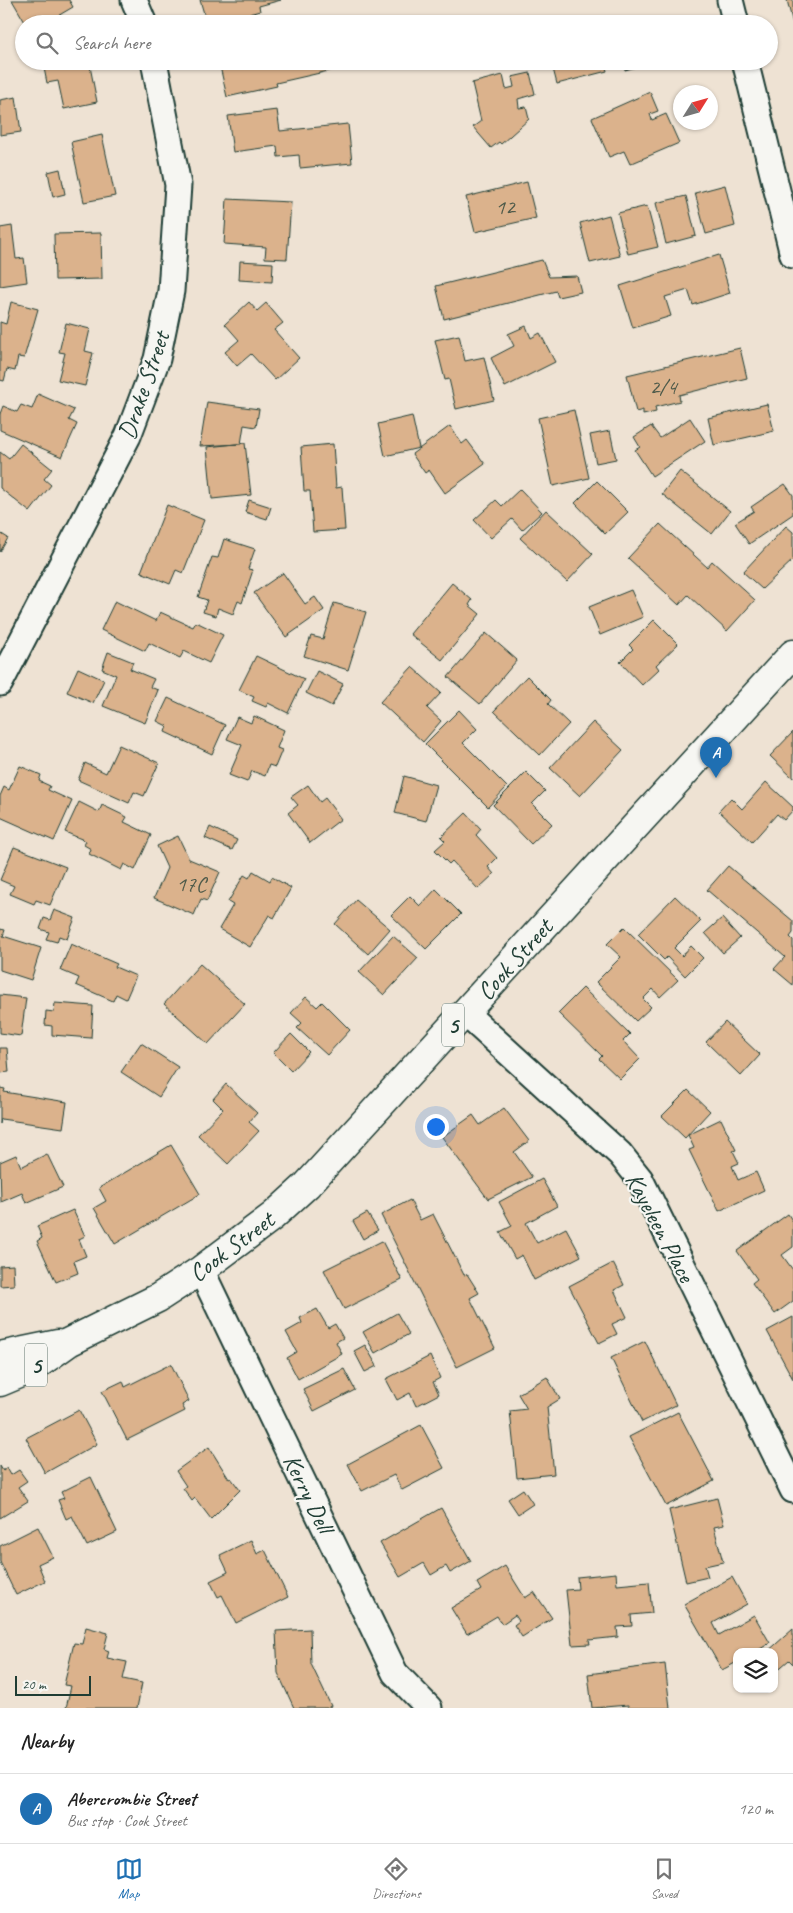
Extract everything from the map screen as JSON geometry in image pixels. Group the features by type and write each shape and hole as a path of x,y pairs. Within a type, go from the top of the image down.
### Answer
{"main road":[{"name":"Cook Street","path":"0,1382 31,1369 70,1342 158,1298 201,1270 273,1216 307,1185 793,654"},
{"name":"Cook Street","path":"0,1356 70,1342"}],"street":[{"path":"134,0 140,15"},
{"path":"730,0 734,15"},
{"name":"Drake Street","path":"0,683 128,436 157,359 171,291 178,185 156,70"},
{"path":"748,70 793,255"},
{"name":"Kayeleen Place","path":"464,1013 620,1154 640,1178 793,1490"},
{"name":"Kerry Dell","path":"201,1270 395,1673 429,1708"}],"building":[{"path":"12,0 69,0 73,7 59,15 21,15"},
{"path":"200,0 281,0 259,6 260,11 245,15 204,15"},
{"path":"787,0 793,0 793,24"},
{"path":"44,70 91,70 97,102 64,109 58,81 47,83"},
{"path":"221,70 333,70 276,83 277,86 227,97"},
{"path":"553,70 607,71 557,84"},
{"path":"530,73 535,94 518,99 519,108 526,107 529,119 501,144 499,142 491,148 473,127 481,121 472,83 503,75 506,89 514,87 512,77"},
{"path":"650,92 658,111 650,114 652,120 666,114 679,143 630,164 624,151 609,157 592,118"},
{"path":"16,97 21,132 0,135 0,100"},
{"path":"277,110 280,131 348,124 352,163 300,168 299,155 278,157 277,146 233,152 228,116"},
{"path":"102,135 115,196 84,202 71,142"},
{"path":"60,169 65,194 53,197 48,172"},
{"path":"527,182 536,218 475,232 466,197"},
{"path":"725,185 735,226 706,234 695,193"},
{"path":"686,196 696,236 666,244 656,203"},
{"path":"227,199 291,202 287,259 265,258 266,247 224,244"},
{"path":"647,206 658,247 628,254 618,213"},
{"path":"609,215 620,256 590,263 580,223"},
{"path":"12,226 16,259 24,258 27,282 0,286 0,228"},
{"path":"101,233 102,279 55,280 54,234"},
{"path":"719,255 730,293 693,305 688,290 665,297 671,316 633,328 620,286"},
{"path":"542,260 549,277 577,276 581,292 558,297 556,291 444,319 436,286"},
{"path":"240,261 273,263 272,282 239,280"},
{"path":"11,302 38,309 24,358 18,357 15,371 7,369 4,381 0,380 0,322 6,324"},
{"path":"249,302 257,311 266,303 283,323 274,330 299,358 275,380 251,354 237,366 225,352 239,340 225,324"},
{"path":"66,323 90,329 85,351 93,353 85,386 58,380 65,353 59,352"},
{"path":"526,326 531,338 540,333 555,362 505,387 491,358 514,346 508,334"},
{"path":"459,335 465,361 484,357 494,400 456,409 449,379 445,380 435,340"},
{"path":"740,348 747,378 679,395 680,401 655,407 656,412 643,415 643,410 636,412 627,375"},
{"path":"38,394 74,410 69,420 77,424 62,457 0,430 0,414 3,406 17,412 21,405 32,409"},
{"path":"207,402 259,409 256,427 244,425 241,444 200,446"},
{"path":"767,404 774,431 714,445 708,418"},
{"path":"574,410 589,478 553,486 538,418"},
{"path":"412,416 419,448 385,456 378,424"},
{"path":"690,418 705,441 652,476 635,450 640,447 634,437 651,426 660,438"},
{"path":"450,426 462,444 467,440 485,464 445,493 429,470 425,473 412,454"},
{"path":"610,431 616,459 596,463 590,435"},
{"path":"245,443 251,495 212,499 207,447"},
{"path":"21,444 52,469 44,479 51,485 30,512 0,488 0,452 9,459"},
{"path":"333,444 336,488 342,487 345,530 313,532 310,491 304,491 301,447"},
{"path":"680,471 730,511 712,534 662,494"},
{"path":"597,481 628,512 605,534 575,503"},
{"path":"785,484 793,495 793,514 749,544 735,523 754,511 751,507"},
{"path":"520,489 542,512 522,530 512,519 491,538 474,520 496,500 502,506"},
{"path":"249,500 271,507 267,519 245,512"},
{"path":"167,505 204,520 183,573 176,570 170,584 141,572"},
{"path":"546,510 593,554 567,582 520,538"},
{"path":"660,524 707,567 712,561 755,600 727,631 688,595 679,605 628,558"},
{"path":"786,526 793,532 793,560 762,589 743,572"},
{"path":"0,533 8,538 0,552"},
{"path":"224,539 255,549 248,569 253,570 242,603 238,601 233,614 218,608 216,616 203,612 207,600 198,597 212,557 218,558"},
{"path":"283,573 305,604 315,597 324,610 286,637 254,593"},
{"path":"452,583 472,600 469,605 480,614 442,660 410,634"},
{"path":"631,590 643,617 600,635 589,607"},
{"path":"115,601 156,621 160,612 193,627 196,622 223,635 209,663 184,651 180,658 149,643 145,651 101,630"},
{"path":"334,603 366,612 348,670 304,656 311,636 323,639"},
{"path":"654,620 678,644 656,665 659,669 642,685 620,662 633,649 629,645"},
{"path":"486,633 517,660 480,704 448,677"},
{"path":"108,652 133,662 130,669 154,679 150,687 158,690 145,723 103,706 116,675 102,669"},
{"path":"256,656 304,679 288,713 268,703 266,707 252,701 254,697 239,690"},
{"path":"412,667 441,693 427,708 441,721 423,742 380,702"},
{"path":"78,668 104,680 93,703 67,692"},
{"path":"317,671 343,684 332,706 306,693"},
{"path":"527,676 551,700 548,704 569,724 540,755 494,711"},
{"path":"168,698 225,725 212,754 165,732 167,726 157,721"},
{"path":"459,710 477,729 463,743 507,787 488,807 425,744"},
{"path":"254,716 284,730 277,748 282,750 275,767 269,765 265,776 252,771 247,782 229,775 242,745 227,739 237,717 251,723"},
{"path":"593,722 623,750 580,796 550,768"},
{"path":"793,732 793,778 770,756"},
{"path":"119,745 159,763 144,796 134,792 129,803 78,780 85,763 106,773"},
{"path":"20,766 41,775 39,781 50,786 48,790 72,801 54,841 0,817 0,796 4,787 9,790"},
{"path":"526,772 545,791 532,804 552,824 531,844 493,805"},
{"path":"404,776 436,785 426,821 395,813"},
{"path":"766,782 793,807 793,810 784,820 777,814 752,842 719,811 731,798 742,809"},
{"path":"308,785 320,802 325,798 341,819 310,843 288,813 298,805 291,797"},
{"path":"79,802 99,812 102,805 127,817 124,822 151,835 135,870 124,864 121,870 89,854 91,849 84,845 86,841 65,832"},
{"path":"466,813 481,829 476,835 497,858 488,867 494,874 478,889 452,861 449,864 435,850 445,841 441,837"},
{"path":"210,827 237,840 232,850 205,838"},
{"path":"178,836 189,859 220,872 207,901 201,899 194,915 154,898 167,868 157,846"},
{"path":"14,847 66,867 50,905 36,900 34,904 10,894 14,886 0,880"},
{"path":"728,866 793,921 793,933 790,937 793,940 793,985 774,969 785,957 707,890"},
{"path":"253,871 270,881 272,877 291,888 274,918 269,915 250,947 219,929 233,905 228,902 244,875 249,878"},
{"path":"436,889 461,914 426,949 391,915 410,896 420,906"},
{"path":"675,896 701,921 674,948 682,956 691,946 703,958 685,976 667,957 664,960 638,934"},
{"path":"356,900 390,929 368,954 335,924"},
{"path":"54,910 75,918 67,939 59,936 57,942 46,939 49,932 40,929 44,918 50,920"},
{"path":"722,918 740,938 723,953 705,933"},
{"path":"624,927 678,980 660,997 653,989 643,999 651,1007 636,1021 596,982 621,957 607,944"},
{"path":"0,929 5,930 3,936 41,948 31,980 0,970"},
{"path":"393,936 418,958 384,995 359,972"},
{"path":"71,944 117,964 115,967 136,976 126,999 116,994 113,1001 76,985 79,978 60,970"},
{"path":"200,964 245,1004 208,1044 164,1004"},
{"path":"583,988 630,1034 623,1041 640,1059 620,1079 599,1059 602,1056 558,1013"},
{"path":"0,995 26,998 21,1036 0,1033"},
{"path":"306,997 317,1007 322,1002 350,1030 327,1055 297,1028 302,1023 291,1013"},
{"path":"55,1003 93,1006 91,1038 52,1035 52,1026 45,1025 46,1011 54,1012"},
{"path":"725,1022 760,1055 741,1076 706,1042"},
{"path":"291,1034 309,1052 291,1071 273,1053"},
{"path":"141,1043 178,1067 159,1097 121,1072"},
{"path":"0,1048 7,1048 9,1072 0,1073"},
{"path":"226,1084 257,1113 249,1122 259,1131 228,1164 198,1135 223,1109 213,1099"},
{"path":"0,1088 5,1089 4,1092 67,1102 63,1128 1,1119 0,1124"},
{"path":"688,1090 710,1111 685,1138 662,1116"},
{"path":"504,1108 529,1141 514,1152 532,1177 488,1199 442,1137 473,1115 480,1125"},
{"path":"721,1119 736,1150 733,1151 739,1163 732,1166 738,1180 756,1172 764,1190 719,1211 689,1150 694,1148 688,1135"},
{"path":"171,1145 200,1194 115,1244 94,1208 106,1201 99,1188"},
{"path":"47,1154 63,1187 26,1203 22,1193 1,1202 0,1162 16,1155 21,1167"},
{"path":"542,1179 557,1206 526,1223 537,1243 566,1228 581,1256 534,1280 522,1255 515,1259 500,1232 512,1226 499,1202"},
{"path":"410,1200 420,1220 433,1214 464,1275 467,1274 479,1293 470,1298 495,1348 457,1367 381,1215"},
{"path":"73,1210 85,1236 79,1239 86,1256 74,1261 78,1273 56,1282 37,1241 42,1238 37,1226"},
{"path":"367,1213 378,1230 363,1239 353,1221"},
{"path":"788,1214 793,1222 793,1247 782,1255 793,1270 793,1301 775,1314 752,1283 757,1279 737,1251"},
{"path":"382,1241 402,1280 344,1309 324,1270"},
{"path":"613,1263 624,1285 614,1290 627,1317 612,1324 617,1334 599,1343 569,1286"},
{"path":"13,1265 14,1285 0,1286 0,1266"},
{"path":"317,1309 328,1328 335,1324 343,1338 336,1342 342,1354 298,1379 287,1358 297,1352 286,1332 302,1323 300,1318"},
{"path":"397,1313 409,1334 375,1353 363,1332"},
{"path":"793,1317 793,1379 767,1331"},
{"path":"645,1341 676,1405 642,1422 611,1358"},
{"path":"365,1345 377,1366 365,1372 354,1351"},
{"path":"430,1356 440,1378 433,1382 439,1394 416,1406 410,1393 397,1400 386,1379"},
{"path":"171,1364 189,1401 182,1405 185,1411 127,1440 102,1391 123,1381 125,1387"},
{"path":"344,1369 355,1390 314,1411 303,1389"},
{"path":"547,1377 560,1399 547,1407 554,1474 517,1478 510,1411 527,1409 518,1394"},
{"path":"79,1410 97,1444 45,1473 26,1438"},
{"path":"678,1412 714,1481 666,1506 629,1437"},
{"path":"421,1425 444,1468 402,1490 394,1475 362,1491 348,1464"},
{"path":"209,1447 229,1479 231,1478 240,1490 211,1519 195,1498 192,1501 183,1488 186,1486 176,1471"},
{"path":"0,1466 3,1471 7,1468 11,1475 19,1470 27,1481 18,1487 28,1501 0,1518"},
{"path":"91,1477 117,1532 87,1546 72,1516 66,1519 58,1500 64,1498 61,1492"},
{"path":"523,1489 533,1504 518,1514 508,1499"},
{"path":"717,1498 724,1525 714,1527 723,1562 705,1566 708,1577 686,1582 669,1510"},
{"path":"441,1508 471,1561 450,1573 446,1566 431,1575 424,1563 400,1577 380,1543"},
{"path":"38,1527 53,1557 38,1564 45,1581 16,1595 0,1562 0,1546"},
{"path":"251,1540 257,1554 265,1550 288,1597 236,1623 222,1595 218,1597 210,1581 228,1572 220,1555"},
{"path":"505,1566 525,1598 534,1592 552,1618 522,1637 514,1625 519,1621 515,1615 502,1624 497,1616 467,1634 451,1608 481,1590 477,1583"},
{"path":"616,1573 617,1585 649,1582 652,1613 631,1615 632,1626 617,1627 618,1637 589,1640 590,1644 572,1645 566,1590 578,1589 577,1577"},
{"path":"732,1577 747,1604 713,1623 719,1635 754,1615 770,1643 762,1648 733,1648 733,1664 722,1670 684,1604"},
{"path":"86,1627 108,1633 104,1649 109,1651 107,1658 127,1662 123,1679 142,1683 137,1708 66,1708 71,1686 64,1685 74,1643 82,1644"},
{"path":"310,1629 311,1664 331,1706 327,1708 294,1708 278,1673 276,1631"},
{"path":"793,1629 793,1664 789,1660 778,1670 778,1648 772,1648"},
{"path":"665,1664 670,1708 628,1708 628,1705 592,1708 588,1674"}],"place":[{"name":"Abercrombie Street","path":"716,778"}]}
